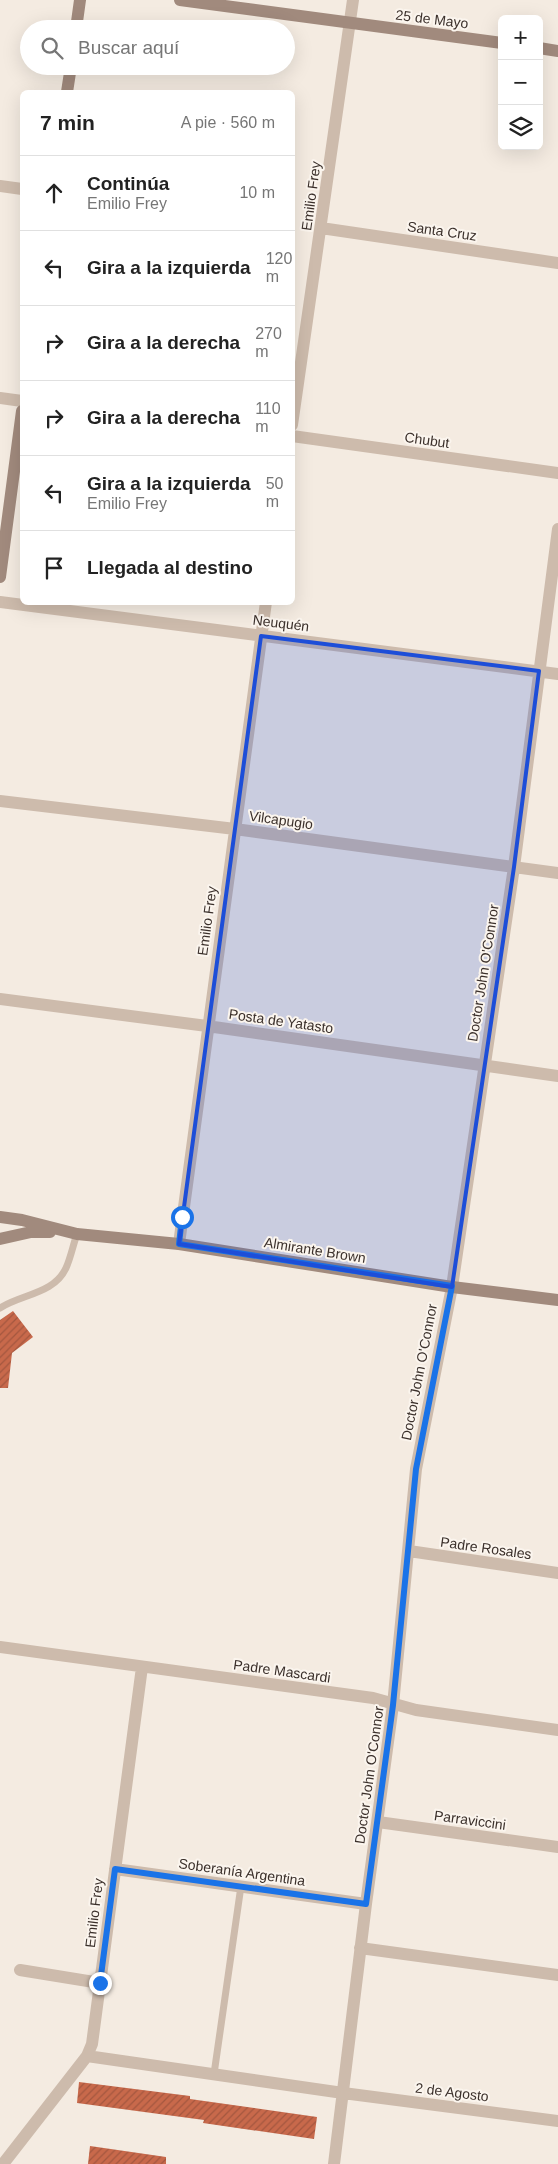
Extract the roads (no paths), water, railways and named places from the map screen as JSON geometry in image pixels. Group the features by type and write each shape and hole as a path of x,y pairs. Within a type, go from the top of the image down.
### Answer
{"main road":[{"path":"77,20 80,0"},
{"name":"25 de Mayo","path":"180,0 498,43"},
{"path":"543,49 558,51"},
{"path":"67,90 70,75"},
{"path":"0,577 20,426"},
{"name":"Almirante Brown","path":"0,1217 22,1220 72,1233"},
{"name":"Almirante Brown","path":"0,1239 31,1232 72,1233 179,1244 452,1286 558,1300"}],"street":[{"name":"Emilio Frey","path":"295,405 353,0"},
{"path":"0,186 20,189"},
{"name":"Santa Cruz","path":"321,228 558,263"},
{"path":"0,398 20,401"},
{"name":"Chubut","path":"295,436 558,473"},
{"name":"Doctor John O'Connor","path":"334,2164 360,1948 393,1705 416,1469 452,1286 514,867 558,529"},
{"name":"Neuquén","path":"0,602 20,605"},
{"name":"Neuquén","path":"23,605 558,674"},
{"name":"Emilio Frey","path":"179,1244 266,605"},
{"name":"Vilcapugio","path":"0,801 235,829 558,873"},
{"name":"Posta de Yatasto","path":"0,999 208,1026 558,1076"},
{"name":"Padre Rosales","path":"409,1551 558,1573"},
{"name":"Padre Mascardi","path":"0,1647 372,1698 416,1710 558,1730"},
{"name":"Emilio Frey","path":"3,2164 88,2056 92,2044 142,1667"},
{"name":"Parraviccini","path":"378,1822 558,1847"},
{"name":"Soberanía Argentina","path":"115,1869 366,1904"},
{"path":"360,1948 558,1976"},
{"path":"20,1970 100,1983"},
{"name":"2 de Agosto","path":"88,2056 343,2093 558,2121"}],"lane":[{"path":"0,1308 22,1297 50,1287 58,1280 66,1268 72,1233"},
{"path":"214,2074 241,1886"}]}
